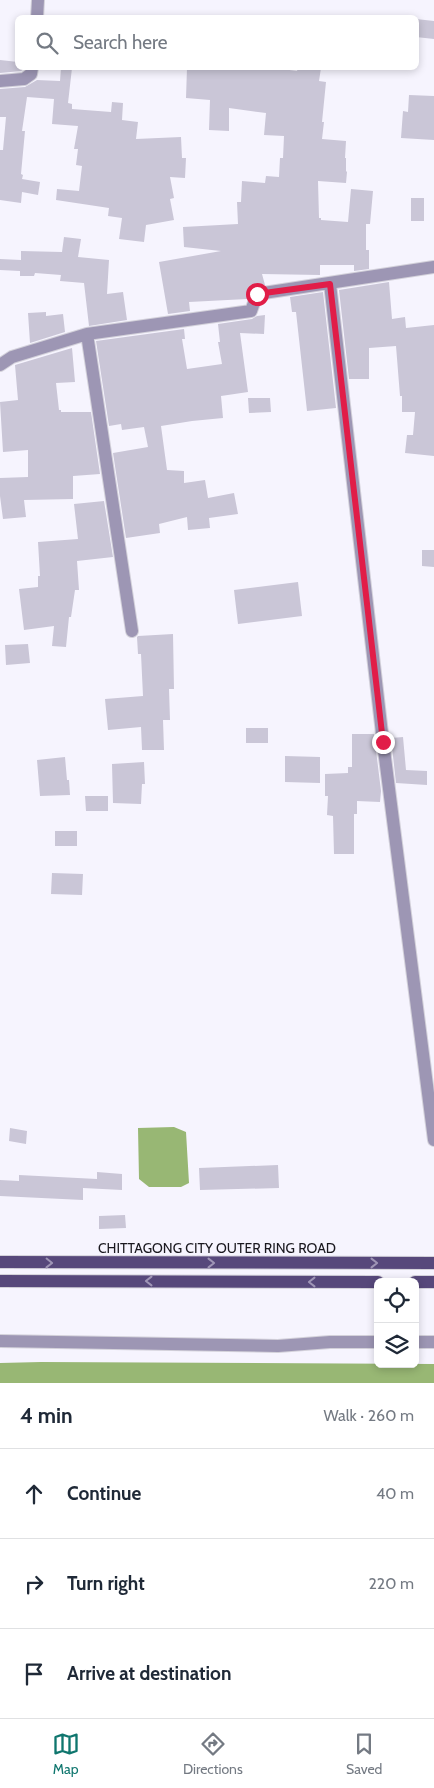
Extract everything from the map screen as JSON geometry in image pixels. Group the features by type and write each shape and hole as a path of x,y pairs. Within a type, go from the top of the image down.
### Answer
{"main road":[{"name":"CHITTAGONG CITY OUTER RING ROAD","path":"0,1262 434,1263"},
{"path":"0,1281 374,1282"},
{"path":"419,1282 434,1282"}],"street":[{"path":"36,15 38,0"},
{"path":"0,81 24,79 31,74 32,70"},
{"path":"0,365 12,357 87,334 252,311 257,294 434,267"},
{"path":"330,284 383,742 434,1140"},
{"path":"87,334 132,631"},
{"path":"0,1341 278,1346 330,1342 374,1342"},
{"path":"419,1342 434,1342"}],"shaded area":[{"path":"174,1127 186,1132 189,1183 181,1187 149,1187 139,1179 138,1128"},
{"path":"0,1363 374,1364 374,1368 419,1368 419,1364 434,1364 434,1383 0,1383"}],"building":[{"path":"419,19 434,21 434,39 419,37"},
{"path":"0,60 15,62 15,70 22,70 21,71 0,73"},
{"path":"61,70 72,70 68,103 72,104 72,109 111,112 112,102 123,103 122,120 138,122 136,139 181,137 182,158 186,158 185,178 170,177 174,198 170,199 174,220 146,225 144,242 119,239 122,218 108,216 109,208 56,200 57,189 79,191 82,166 76,165 78,149 74,149 78,126 52,124 54,99 27,97 22,131 25,131 21,174 23,175 22,179 40,182 38,195 22,192 21,203 0,200 0,150 3,150 6,117 0,117 0,89 25,87 37,80 60,81"},
{"path":"187,70 321,70 319,81 326,82 322,139 346,141 345,158 347,172 346,183 318,181 319,218 321,220 348,222 351,189 373,191 370,224 366,224 366,250 369,250 369,269 354,271 354,265 320,265 320,275 262,274 265,285 252,287 247,299 189,302 190,311 168,314 159,262 221,251 184,247 183,227 238,224 237,202 241,202 242,181 265,183 266,176 279,177 280,158 283,158 284,136 264,135 266,113 229,108 229,131 209,130 210,100 186,98"},
{"path":"409,95 434,96 434,140 401,138 403,111 408,112"},
{"path":"411,198 424,198 424,221 411,221"},
{"path":"64,237 81,239 78,257 109,260 107,294 123,292 127,320 89,326 84,283 60,281 61,275 35,273 34,276 20,276 20,271 0,270 0,259 21,260 21,251 62,252"},
{"path":"389,282 392,319 405,317 406,328 434,325 434,456 405,453 407,435 413,435 415,412 402,412 396,346 369,348 369,379 349,379 339,290"},
{"path":"323,292 336,408 307,411 296,312 292,312 290,297"},
{"path":"46,312 46,316 63,314 65,332 30,343 28,313"},
{"path":"265,315 264,334 240,333 248,392 221,396 223,418 161,426 167,470 184,471 184,483 205,480 208,498 234,493 238,514 209,518 210,528 188,530 187,517 159,524 160,533 126,538 113,453 148,447 144,427 122,430 121,424 109,426 96,341 184,329 185,339 182,339 187,369 222,364 218,342 220,342 218,324"},
{"path":"72,348 75,382 56,383 59,410 61,412 91,412 100,474 73,476 73,499 24,500 26,517 3,519 0,478 28,477 28,450 3,452 0,402 18,400 15,365"},
{"path":"248,398 270,398 271,412 249,413"},
{"path":"104,501 113,557 77,561 79,590 75,590 71,617 69,617 66,647 52,646 54,626 24,630 19,589 38,587 38,576 40,576 38,542 78,539 74,504"},
{"path":"422,550 434,550 434,567 422,566"},
{"path":"298,582 302,616 238,624 234,590"},
{"path":"173,634 174,689 169,689 170,720 163,720 164,750 142,750 141,727 108,730 105,699 143,696 141,654 138,654 137,637"},
{"path":"28,644 30,663 6,665 5,645"},
{"path":"246,728 268,728 268,743 246,743"},
{"path":"352,734 374,734 381,791 380,802 357,801 357,814 354,814 354,854 334,854 333,816 327,815 328,796 325,796 325,774 348,773 348,767 352,767"},
{"path":"403,737 406,770 427,771 427,785 396,783 391,738"},
{"path":"285,756 320,757 320,783 285,782"},
{"path":"65,757 70,795 40,796 37,760"},
{"path":"144,762 145,784 142,784 141,804 113,803 112,764"},
{"path":"85,796 108,796 108,811 86,811"},
{"path":"55,831 77,831 77,846 55,846"},
{"path":"52,873 83,874 82,895 51,894"},
{"path":"10,1128 27,1131 26,1144 9,1141"},
{"path":"278,1165 279,1188 200,1190 199,1168"},
{"path":"97,1172 122,1174 122,1190 83,1188 83,1200 0,1196 0,1180 19,1181 19,1175 97,1179"},
{"path":"125,1215 126,1228 99,1229 99,1216"}],"route":[{"path":"257,294 330,284 383,742"}]}
